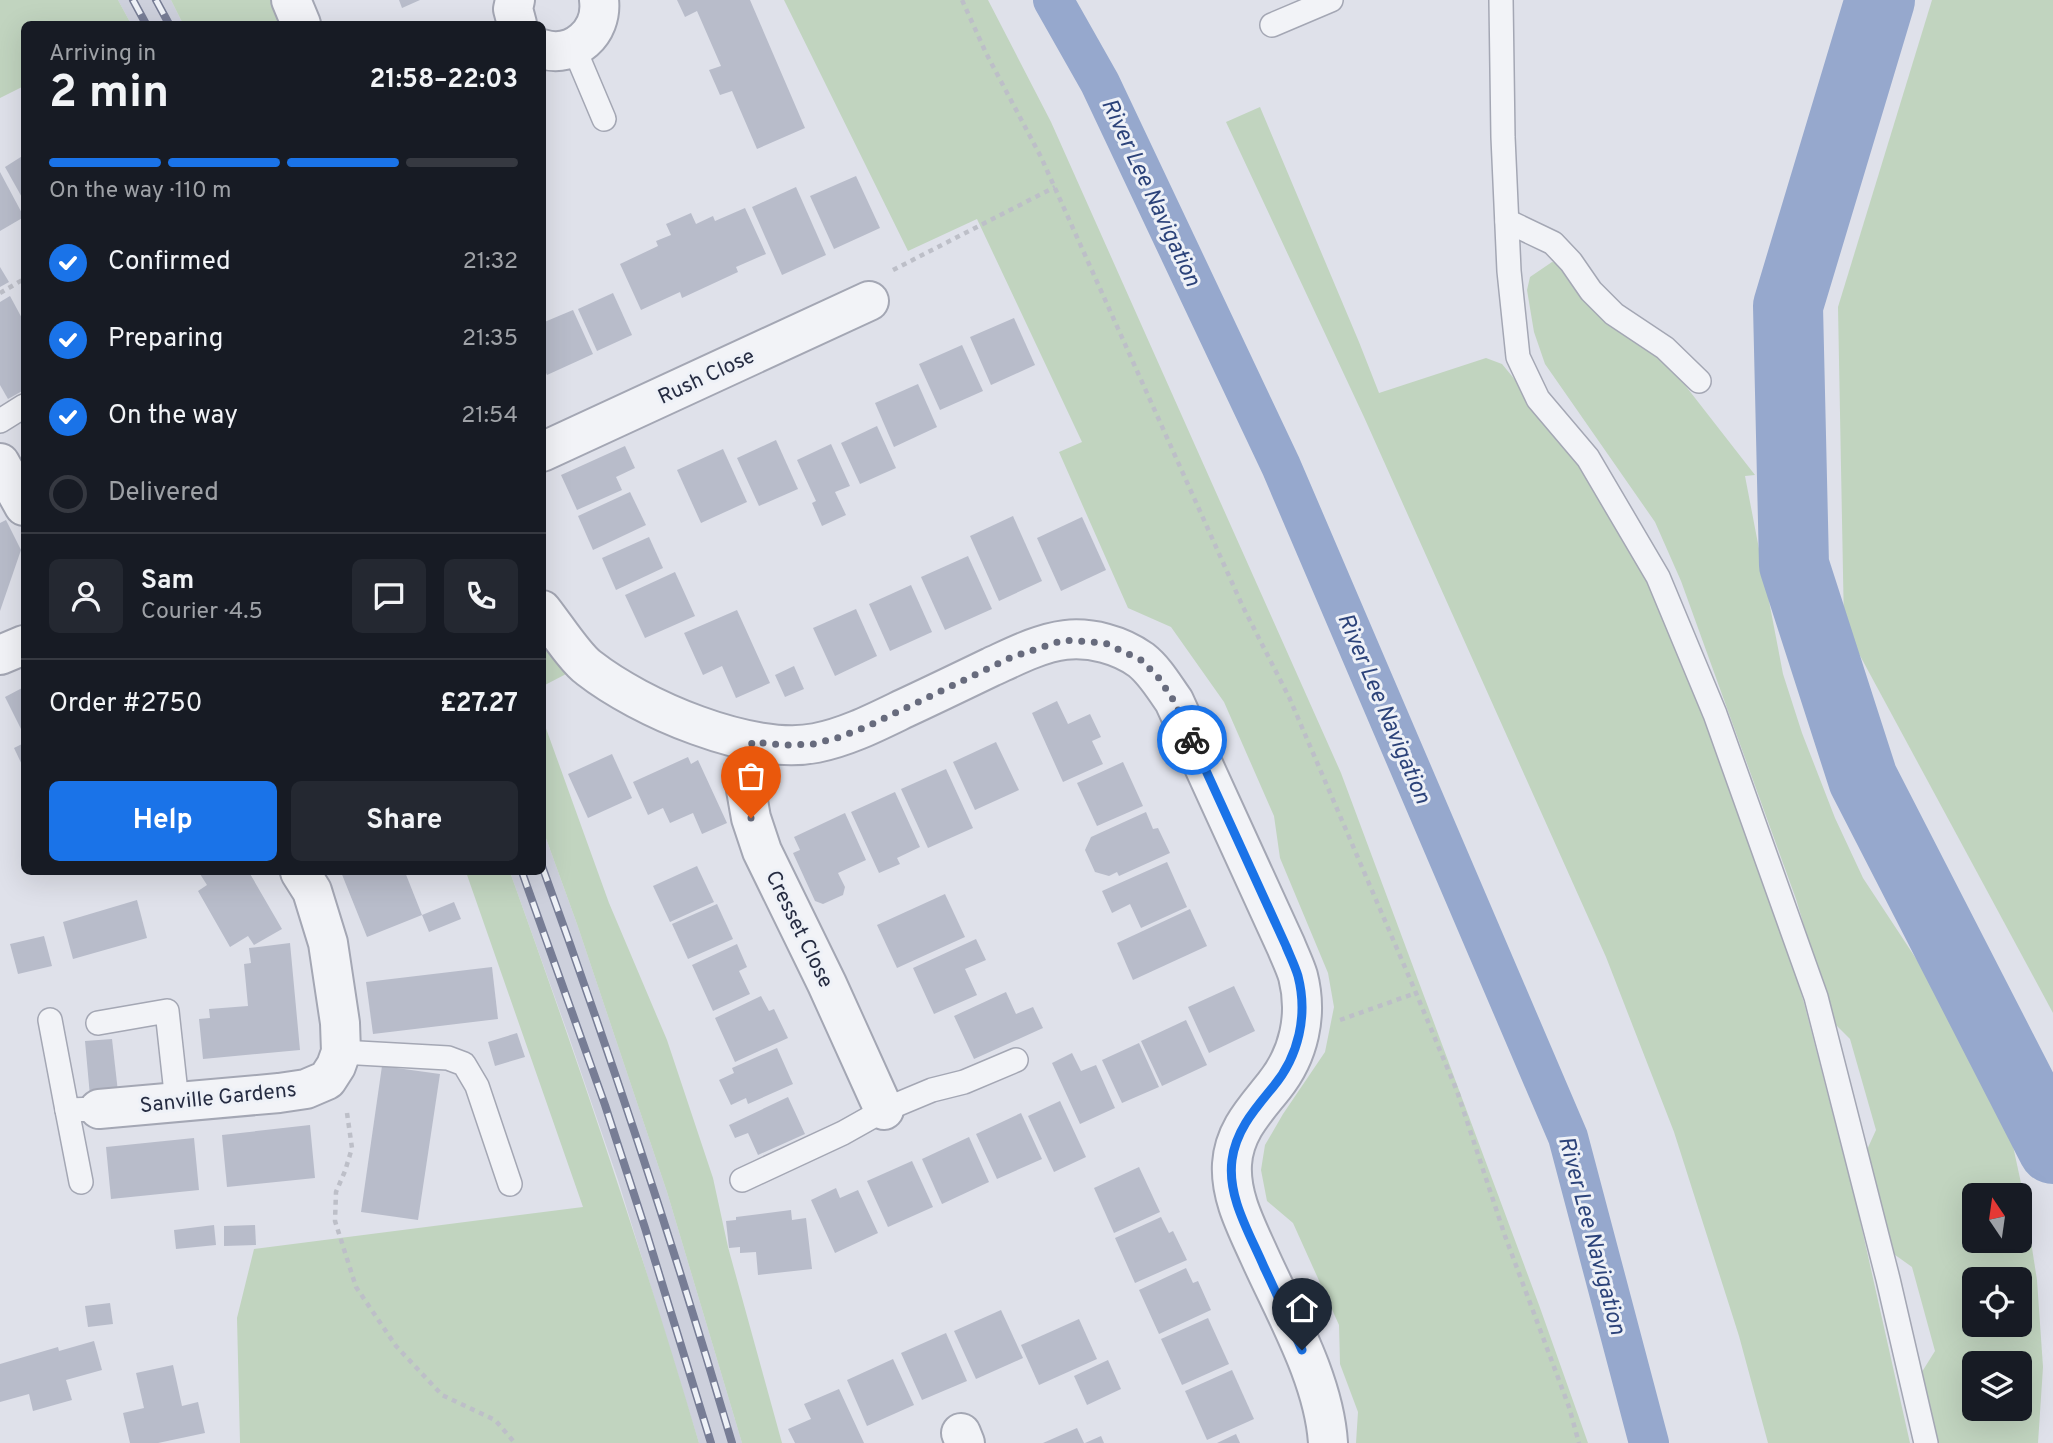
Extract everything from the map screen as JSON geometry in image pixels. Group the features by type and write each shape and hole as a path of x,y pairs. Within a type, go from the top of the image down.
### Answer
{"street":[{"path":"292,0 300,21"},
{"path":"546,32 584,41 593,32 598,21 599,0"},
{"name":"Rush Close","path":"546,450 869,301"},
{"path":"0,464 21,501"},
{"path":"546,615 587,667 641,700 693,724 752,742 813,744 837,738 866,727 1012,657 1064,640 1105,643 1141,660 1158,677 1174,701 1298,976 1300,1034 1286,1070 1250,1115 1239,1134 1232,1162 1232,1179 1242,1217 1322,1400 1327,1420 1328,1443"},
{"path":"0,655 21,646"},
{"name":"Cresset Close","path":"752,742 745,784 751,818 762,850 884,1110"},
{"path":"302,875 312,891 328,943 340,1023 334,1066"},
{"name":"Sanville Gardens","path":"83,1109 306,1089 334,1066"}],"lane":[{"path":"1272,25 1331,0"},
{"path":"1501,0 1509,271 1518,357 1538,398 1588,458 1658,577 1715,714 1816,997 1885,1266 1926,1443"},
{"path":"546,49 604,119"},
{"path":"1507,221 1553,243 1571,262 1591,291 1614,314 1665,348 1699,382"},
{"path":"0,421 21,409"},
{"path":"99,1023 167,1012 177,1102"},
{"path":"50,1020 83,1109 81,1181"},
{"path":"334,1066 448,1058 464,1064 477,1086 510,1184"},
{"path":"742,1180 843,1133 884,1110 932,1090 964,1082 1016,1060"}],"path":[{"path":"962,0 986,53 1041,157 1243,607 1289,697 1416,993 1457,1090 1505,1236 1569,1407 1579,1443"},
{"path":"869,301 889,272 1055,187"},
{"path":"0,293 21,281"},
{"path":"1300,1034 1416,993"},
{"path":"334,1066 352,1148 336,1192 335,1221 356,1287 396,1346 442,1395 495,1420 515,1443"}],"shaded area":[{"path":"118,0 171,0 182,21 129,21"},
{"path":"546,838 667,1192 742,1443 699,1443 618,1180 511,875 546,875"}],"green space":[{"path":"0,0 118,0 129,21 21,21 21,88 0,98"},
{"path":"171,0 271,0 280,21 182,21"},
{"path":"784,0 988,0 1051,122 1341,773 1588,1443 1356,1443 1358,1412 1340,1364 1339,1325 1293,1223 1267,1201 1261,1170 1265,1145 1325,1052 1334,1007 1328,973 1280,858 1274,816 1224,702 1171,627 1128,608 1059,452 1082,442 977,219 908,251"},
{"path":"1932,0 2053,0 2053,1013 1844,626 1838,307"},
{"path":"1260,107 1379,393 1486,358 1502,364 1595,485 1652,590 1701,707 1780,923 1804,1003 1857,1207 1910,1443 1768,1443 1739,1336 1674,1132 1606,957 1364,417 1226,122"},
{"path":"1552,262 1559,263 1587,301 1660,358 1681,380 1755,475 1745,476 1783,674 1802,733 1835,818 1863,878 1965,1033 1988,1073 2010,1132 2021,1183 1962,1183 1962,1253 2032,1253 2032,1248 2043,1367 2038,1443 1935,1443 1920,1375 1935,1351 1912,1267 1891,1252 1866,1152 1876,1130 1850,1039 1833,1022 1796,899 1681,581 1655,522 1545,364 1534,332 1527,290 1530,277"},
{"path":"546,640 568,673 546,684"},
{"path":"546,728 609,903 667,1040 713,1178 728,1247 782,1443 742,1443 667,1192 546,838"},
{"path":"467,875 511,875 609,1156 699,1443 240,1443 237,1318 254,1249 583,1207"}],"building":[{"path":"399,0 420,0 402,8"},
{"path":"677,0 750,0 805,128 757,149 732,91 720,95 709,70 721,66 697,11 685,17"},
{"path":"21,157 21,196 5,167"},
{"path":"0,172 21,211 21,219 0,231"},
{"path":"856,176 880,228 834,249 810,196"},
{"path":"796,187 826,255 782,275 752,207"},
{"path":"745,208 766,254 736,267 738,272 682,298 680,292 641,310 620,264 658,246 656,241 671,235 666,224 691,213 696,224 713,216 715,221"},
{"path":"0,267 9,282 0,287"},
{"path":"613,293 632,335 597,351 578,309"},
{"path":"10,296 21,316 21,392 8,399 0,385 0,302"},
{"path":"573,310 593,354 547,375 546,321"},
{"path":"1014,318 1035,365 991,385 970,337"},
{"path":"962,345 983,391 940,410 919,364"},
{"path":"918,384 937,427 894,447 875,403"},
{"path":"877,426 896,468 860,484 841,443"},
{"path":"776,440 798,489 759,506 737,458"},
{"path":"831,444 850,486 835,492 846,515 822,526 812,503 816,501 797,460"},
{"path":"625,446 635,468 616,477 622,490 577,510 561,475"},
{"path":"723,449 747,502 701,523 677,470"},
{"path":"630,492 646,525 593,550 578,516"},
{"path":"1013,516 1042,581 999,601 970,536"},
{"path":"1082,517 1106,570 1061,591 1037,538"},
{"path":"6,520 21,550 0,611 0,523"},
{"path":"649,537 663,568 616,590 602,558"},
{"path":"968,556 992,609 945,630 921,577"},
{"path":"675,572 695,616 645,638 625,595"},
{"path":"911,585 932,632 890,651 869,604"},
{"path":"856,609 877,656 835,676 813,628"},
{"path":"737,610 770,683 736,698 722,666 703,675 684,633"},
{"path":"794,666 804,689 785,697 775,675"},
{"path":"21,689 21,729 5,697"},
{"path":"1057,701 1068,724 1090,714 1101,737 1092,741 1103,764 1063,782 1032,713"},
{"path":"996,742 1019,790 975,810 953,762"},
{"path":"21,744 21,763 14,748"},
{"path":"612,754 632,798 588,818 568,774"},
{"path":"688,757 691,764 698,760 727,823 702,834 693,813 670,823 663,808 648,815 633,782"},
{"path":"1123,762 1143,806 1097,826 1077,783"},
{"path":"946,769 973,828 928,848 901,789"},
{"path":"895,792 920,847 897,858 900,864 879,873 851,812"},
{"path":"1146,812 1153,829 1158,828 1170,853 1119,876 1117,872 1109,876 1095,872 1085,850 1091,837"},
{"path":"845,813 866,860 838,873 845,887 843,895 823,904 815,901 793,853 800,850 794,837"},
{"path":"1167,862 1187,907 1141,928 1130,904 1112,913 1102,891"},
{"path":"697,866 714,902 670,922 653,886"},
{"path":"201,875 251,875 282,929 254,945 248,936 230,947 198,891 207,885"},
{"path":"342,875 406,875 422,915 367,937"},
{"path":"945,894 965,937 897,968 877,925"},
{"path":"137,900 147,938 73,959 63,922"},
{"path":"454,902 461,919 429,932 422,915"},
{"path":"717,904 733,939 688,959 672,924"},
{"path":"1190,909 1207,946 1133,980 1117,943"},
{"path":"44,936 52,966 18,974 10,944"},
{"path":"976,939 986,960 965,969 977,995 934,1014 913,968"},
{"path":"290,943 300,1050 203,1059 199,1019 210,1018 209,1009 248,1006 244,964 251,963 249,948"},
{"path":"737,944 747,967 739,971 750,994 713,1011 692,965"},
{"path":"492,967 498,1019 373,1034 366,982"},
{"path":"1234,986 1255,1031 1209,1053 1188,1007"},
{"path":"1006,992 1016,1014 1033,1007 1043,1028 974,1059 954,1016"},
{"path":"761,996 769,1011 774,1009 788,1038 735,1062 715,1018"},
{"path":"1186,1020 1207,1065 1162,1086 1141,1041"},
{"path":"517,1033 525,1057 495,1066 488,1042"},
{"path":"112,1039 118,1092 90,1096 85,1041"},
{"path":"1139,1043 1159,1087 1122,1103 1102,1060"},
{"path":"777,1048 793,1084 748,1104 746,1098 731,1105 719,1080 734,1073 732,1068"},
{"path":"1072,1053 1081,1071 1096,1065 1115,1108 1080,1124 1052,1063"},
{"path":"382,1066 440,1074 418,1220 361,1212"},
{"path":"788,1097 805,1134 758,1155 748,1133 735,1138 729,1125"},
{"path":"1060,1101 1086,1157 1054,1172 1028,1116"},
{"path":"1021,1113 1042,1159 997,1179 976,1134"},
{"path":"310,1125 315,1178 227,1187 222,1135"},
{"path":"969,1137 989,1182 942,1204 922,1159"},
{"path":"194,1138 199,1190 111,1199 106,1147"},
{"path":"912,1161 933,1207 888,1227 867,1181"},
{"path":"1139,1167 1160,1212 1114,1233 1094,1188"},
{"path":"836,1188 840,1198 858,1190 878,1233 835,1253 811,1200"},
{"path":"791,1210 792,1220 806,1218 812,1269 758,1275 756,1252 740,1253 740,1247 729,1248 726,1221 736,1220 736,1217"},
{"path":"1161,1217 1169,1233 1173,1231 1187,1260 1135,1283 1115,1238"},
{"path":"214,1225 216,1245 176,1249 174,1230"},
{"path":"255,1225 256,1245 224,1246 224,1226"},
{"path":"1186,1268 1193,1283 1198,1281 1211,1310 1159,1334 1139,1290"},
{"path":"110,1303 113,1324 88,1327 85,1306"},
{"path":"1001,1310 1023,1358 976,1379 954,1331"},
{"path":"1208,1318 1229,1364 1182,1385 1161,1339"},
{"path":"1079,1319 1097,1359 1039,1385 1021,1345"},
{"path":"946,1333 967,1381 922,1400 901,1353"},
{"path":"94,1341 102,1370 66,1380 72,1400 33,1411 29,1394 0,1402 0,1364 58,1347 59,1351"},
{"path":"893,1359 914,1405 867,1426 847,1380"},
{"path":"1108,1360 1121,1389 1087,1405 1074,1376"},
{"path":"173,1365 182,1406 198,1402 205,1433 158,1443 130,1443 123,1413 144,1408 136,1373"},
{"path":"1232,1370 1254,1419 1207,1440 1185,1391"},
{"path":"839,1389 864,1443 795,1443 788,1429 811,1419 804,1404"},
{"path":"1077,1428 1084,1443 1043,1443"},
{"path":"1236,1434 1240,1443 1217,1443"},
{"path":"1101,1436 1104,1443 1085,1443"}],"waterway":[{"name":"River Lee Navigation","path":"1053,0 1100,83 1281,466 1568,1137 1649,1443"},
{"path":"1880,0 1788,306 1794,565 1863,779 2053,1149"}],"railway":[{"path":"133,0 144,21"},
{"path":"156,0 167,21"},
{"path":"523,875 605,1105 711,1443"},
{"path":"545,875 642,1153 732,1443"}],"way so far":[{"path":"751,818 745,784 752,742 813,744 837,738 866,727 1012,657 1064,640 1105,643 1141,660 1158,677 1174,701 1192,740"}],"route":[{"path":"1192,740 1298,976 1301,1016 1300,1034 1294,1054 1286,1070 1250,1115 1239,1134 1232,1162 1232,1179 1242,1217 1302,1350"}]}
